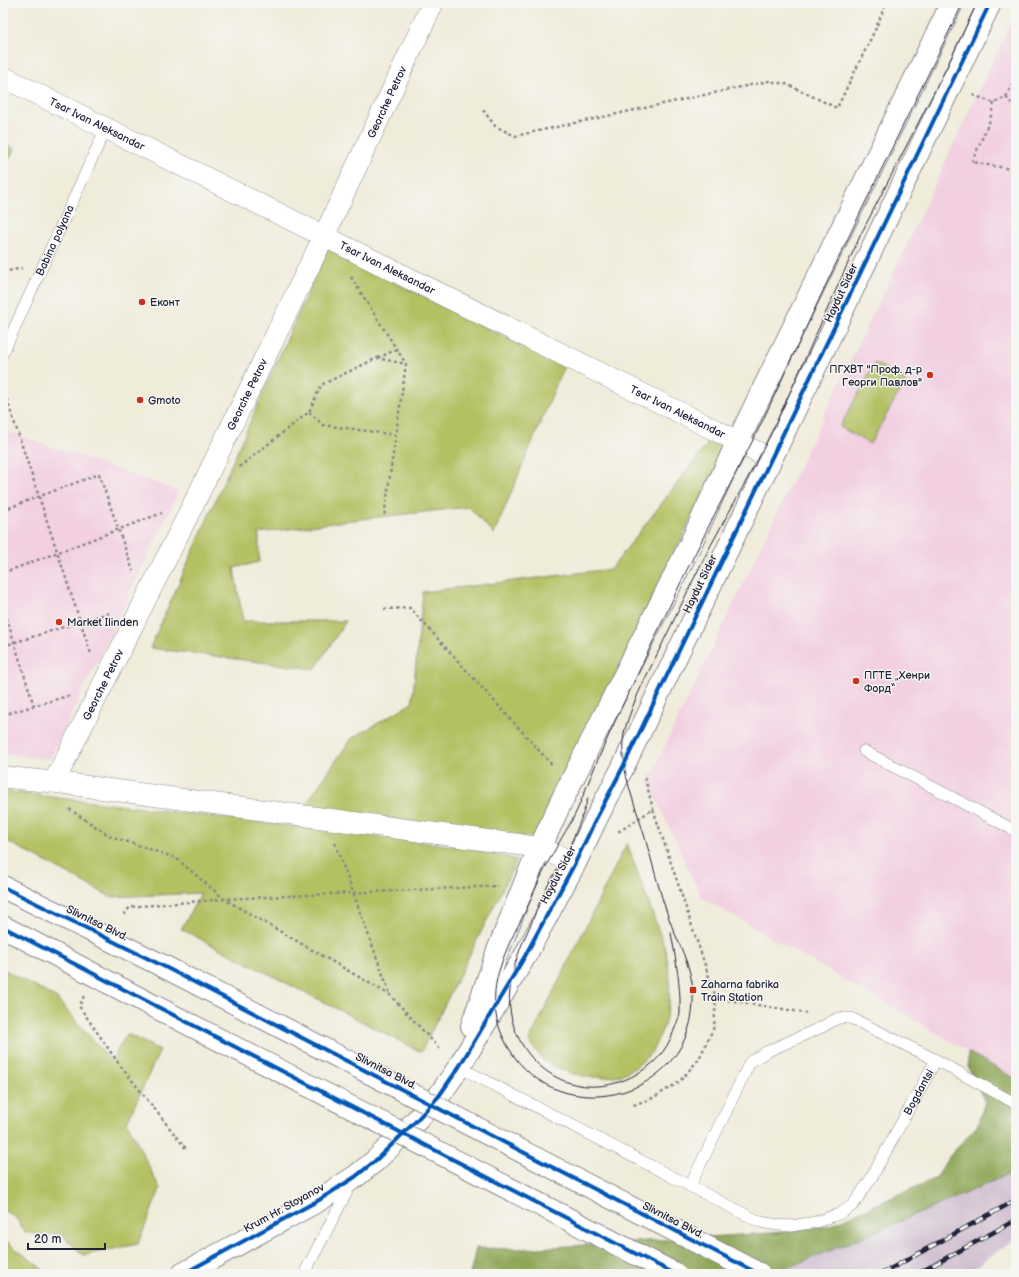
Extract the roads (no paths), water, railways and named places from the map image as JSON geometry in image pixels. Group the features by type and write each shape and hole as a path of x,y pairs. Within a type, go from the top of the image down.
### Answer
{"street":[{"name":"Georche Petrov","path":"54,782 195,501 324,236 433,3"},
{"name":"Haydut Sider","path":"458,1067 497,953 540,848 560,804 690,545 738,441 952,3"},
{"name":"Haydut Sider","path":"388,1149 414,1124 439,1096 458,1067 525,956 575,863 623,767 990,3"},
{"name":"Tsar Ivan Aleksandar","path":"3,77 738,441 770,459"},
{"path":"3,776 540,848 575,863"},
{"name":"Slivnitsa Blvd.","path":"3,887 163,966 759,1274"},
{"path":"3,927 675,1274"},
{"name":"Krum Hr. Stoyanov","path":"183,1274 319,1200 355,1177 388,1149"}],"lane":[{"name":"Babina polyana","path":"3,353 106,128"},
{"path":"864,751 1016,831"},
{"path":"690,1186 750,1062 766,1052 822,1027 838,1018 851,1018 936,1060"},
{"name":"Bogdantsi","path":"458,1067 760,1222 778,1226 791,1226 816,1222 839,1214 853,1205 870,1180 936,1060 1015,1102"},
{"path":"304,1274 355,1177"}],"tram line":[{"path":"963,3 851,232 760,426 680,585 614,723 578,809 544,871 502,961 497,977 495,1003 497,1020 503,1037 524,1068 552,1088 584,1096 617,1093 647,1081 672,1060 688,1030 693,993 690,973 665,907 628,784 623,756 625,729 633,705 705,556 774,428 861,234 948,65 977,3"},
{"path":"588,798 580,822 570,844 540,901 520,948 513,973 510,990 510,1009 514,1027 521,1043 532,1058 546,1071 561,1080 579,1085 598,1086 609,1085 625,1080 653,1063 667,1046 680,1014 679,982 671,933"}],"railway":[{"path":"881,1274 1016,1200"},
{"path":"917,1274 1016,1220"}],"place":[{"name":"Еконт","path":"142,302"},
{"name":"ПГХВТ \"Проф. д-р Георги Павлов\"","path":"930,375"},
{"name":"Gmoto","path":"140,400"},
{"name":"Market Ilinden","path":"59,622"},
{"name":"ПГТЕ „Хенри Форд“","path":"856,681"},
{"name":"Zaharna fabrika Train Station","path":"693,990"}]}
